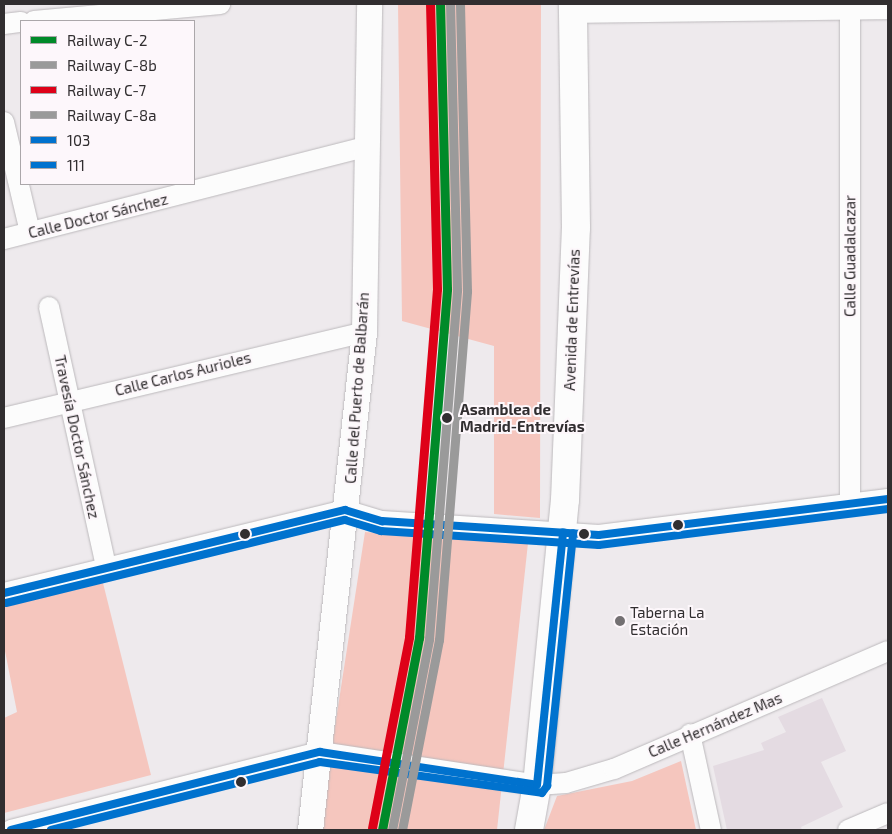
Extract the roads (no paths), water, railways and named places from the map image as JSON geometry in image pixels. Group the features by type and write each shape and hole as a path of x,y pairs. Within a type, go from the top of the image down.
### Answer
{"main road":[{"name":"Avenida de Entrevías","path":"529,830 538,785 563,532 576,228 574,8"}],"street":[{"path":"45,20 220,4"},
{"name":"Calle del Puerto de Balbarán","path":"310,830 320,752 364,332 369,4"},
{"path":"574,8 827,7 850,10 888,9"},
{"name":"Calle Guadalcazar","path":"850,10 850,502"},
{"path":"4,24 20,22"},
{"path":"5,130 30,232"},
{"name":"Calle Doctor Sánchez","path":"4,239 366,147"},
{"name":"Travesía Doctor Sánchez","path":"49,307 106,567"},
{"name":"Calle Carlos Aurioles","path":"4,418 70,403 314,340 364,332"},
{"path":"4,593 346,510 382,521 599,534 850,502 888,499"},
{"name":"Calle Hernández Mas","path":"320,752 538,785 588,779 888,651"},
{"path":"690,734 711,830"},
{"path":"11,830 320,752"},
{"path":"848,830 888,813"}],"rail line":[{"name":"C-7","path":"372,828 409,637 437,289 430,4"},
{"name":"C-2","path":"382,830 419,638 447,289 440,4"},
{"name":"C-8b","path":"392,830 429,639 457,290 450,4"},
{"name":"C-8a","path":"402,830 439,640 467,291 460,4"}],"place":[{"name":"Asamblea de Madrid-Entrevías","path":"447,418"},
{"name":"Taberna La Estación","path":"620,621"}]}
